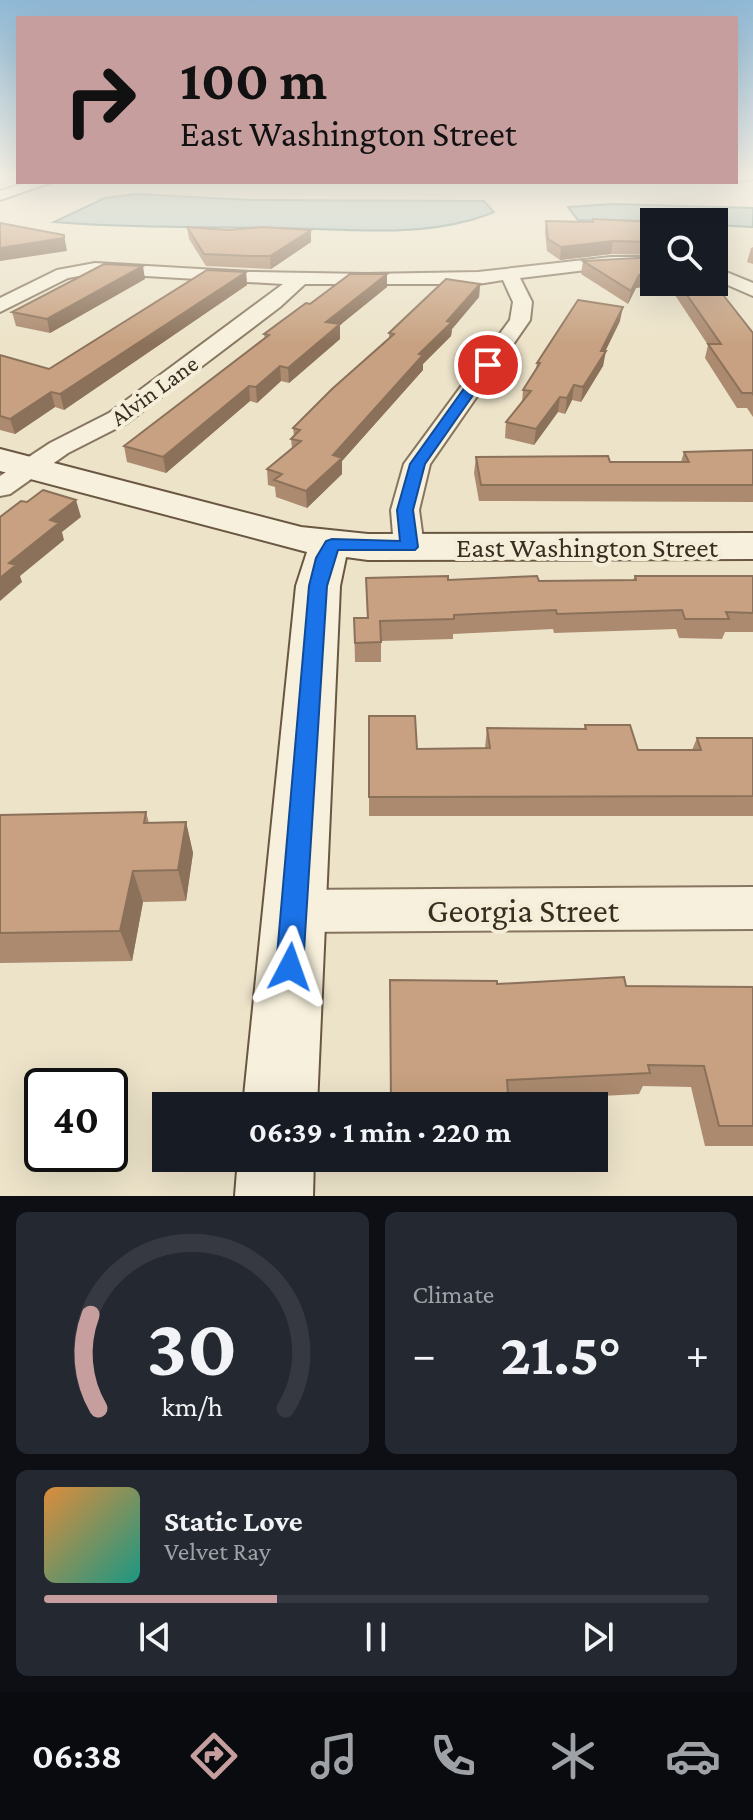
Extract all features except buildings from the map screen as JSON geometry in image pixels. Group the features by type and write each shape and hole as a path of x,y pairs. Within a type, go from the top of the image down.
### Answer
{"street":[{"path":"0,306 63,274 102,268 299,280 509,275 611,262 640,262"},
{"path":"409,547 405,510 417,464 520,320 524,308 522,296 509,275"},
{"path":"728,278 753,290"},
{"name":"Alvin Lane","path":"10,472 118,418 273,303 299,280"},
{"name":"East Washington Street","path":"10,472 332,544 409,547 753,546"},
{"path":"281,1092 318,586 332,544"},
{"name":"Georgia Street","path":"294,911 753,908"},
{"path":"274,1196 275,1172"}],"route":[{"path":"290,967 318,586 325,558 332,544 409,547 405,510 417,464 488,365"}]}
